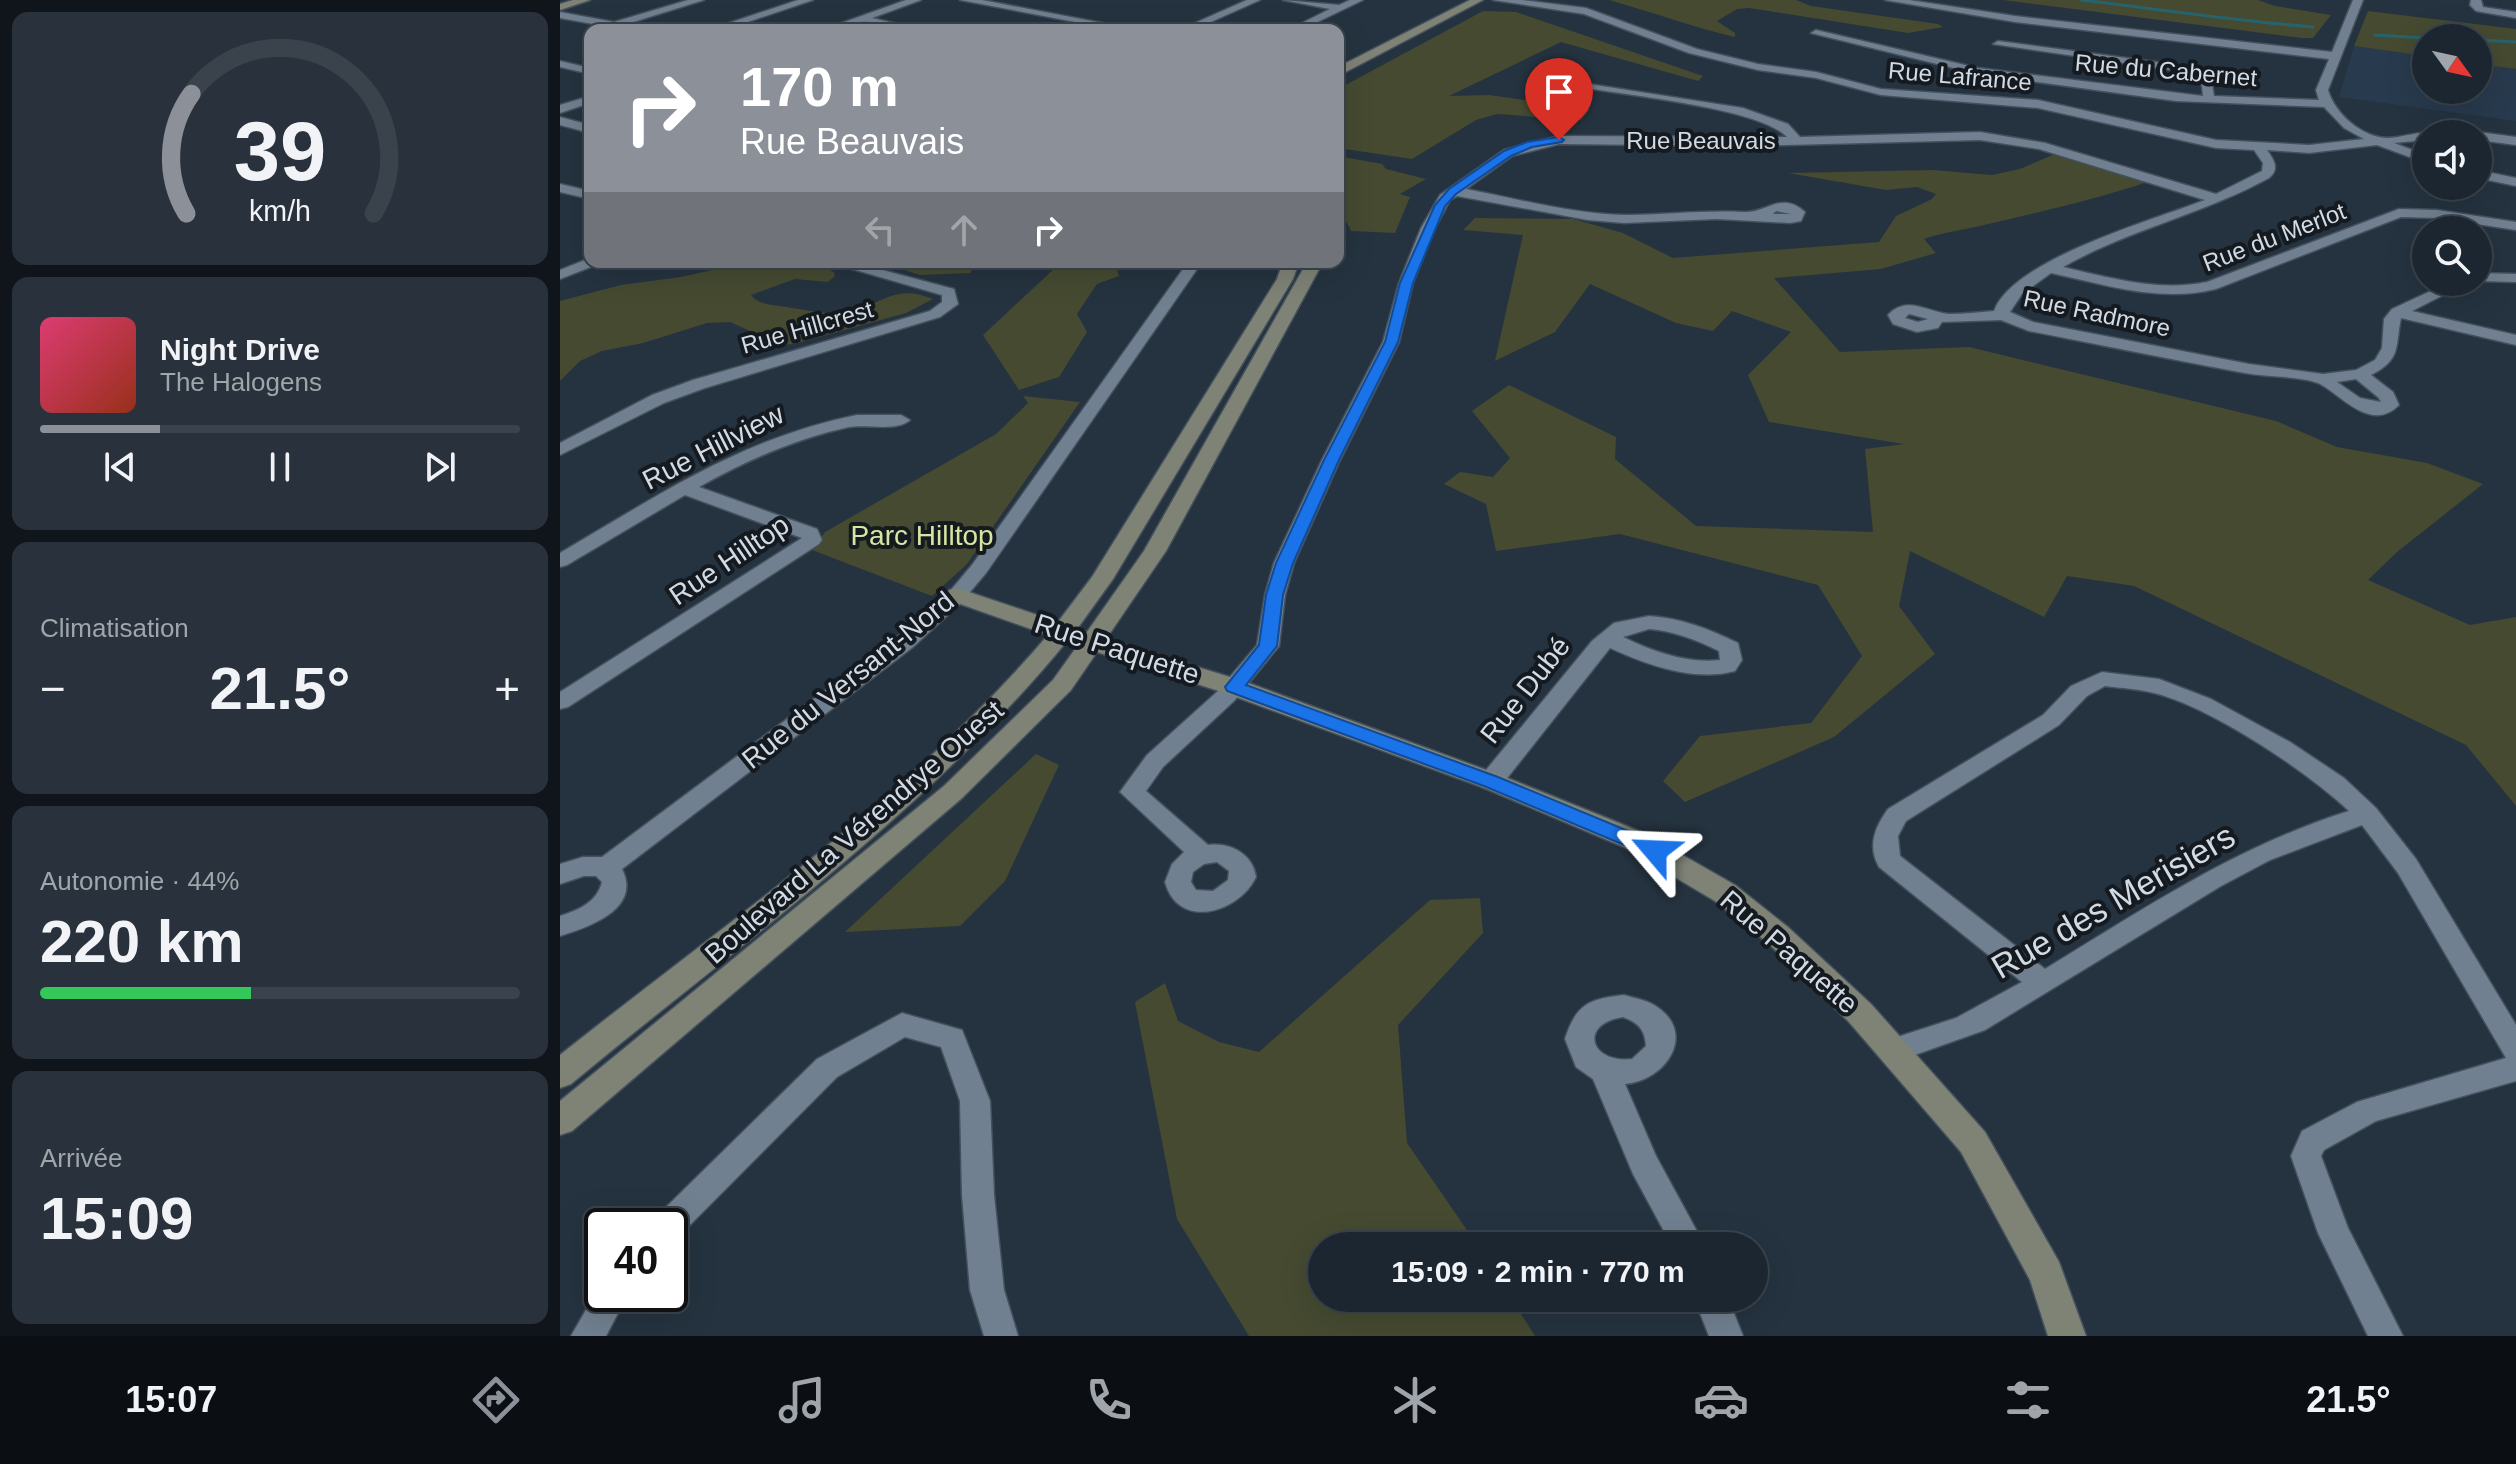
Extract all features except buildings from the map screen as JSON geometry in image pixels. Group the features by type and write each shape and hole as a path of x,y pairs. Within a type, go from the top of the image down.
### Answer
{"main road":[{"path":"560,7 585,0"},
{"path":"1344,60 1463,0"},
{"path":"1344,69 1478,0"},
{"name":"Boulevard La Vérendrye Ouest","path":"560,1074 901,798 997,708 1063,631 1117,557 1289,268"},
{"name":"Boulevard La Vérendrye Ouest","path":"560,1121 953,792 1062,685 1155,551 1312,268"},
{"name":"Rue Paquette","path":"957,595 1234,687 1491,781 1634,840 1725,893 1779,936 1895,1050 1973,1142 2046,1274 2067,1336"}],"street":[{"path":"617,24 699,0"},
{"path":"732,24 808,0"},
{"path":"844,24 916,0"},
{"path":"965,0 1100,24"},
{"path":"1198,24 1255,0"},
{"path":"1288,0 1340,8"},
{"path":"1306,24 1358,0"},
{"name":"Rue Lafrance","path":"1498,0 1586,11 1693,51 1758,67 1816,75 1870,90 1919,97 2038,104 2171,136 2260,149 2309,149 2412,137"},
{"path":"1890,0 2015,19 2335,56"},
{"path":"2358,0 2322,90 2325,104 2346,124 2412,154"},
{"path":"2476,0 2475,5 2480,9 2516,15"},
{"path":"560,15 609,24"},
{"path":"859,19 886,24"},
{"path":"1988,57 2015,19"},
{"name":"Rue du Cabernet","path":"1816,33 1988,57 2209,100 2325,104"},
{"path":"1988,57 2194,70 2206,75 2209,100"},
{"path":"560,64 584,70"},
{"path":"1580,84 1743,112 1784,127 1796,140"},
{"path":"560,109 584,101"},
{"path":"560,121 584,127"},
{"name":"Rue Beauvais","path":"1203,855 1132,792 1155,761 1234,687 1268,646 1275,595 1284,563 1331,460 1391,342 1406,283 1428,228 1445,198 1508,153 1543,142 1796,140 1957,134 2013,140 2217,199"},
{"path":"2492,138 2516,141"},
{"name":"Rue Radmore","path":"2260,149 2269,163 2268,172 2217,199 2047,268 2001,309 2003,315 2019,324 2249,369 2323,379 2360,374 2387,396 2390,405 2379,409 2361,406 2323,379"},
{"path":"2492,177 2516,182"},
{"path":"560,188 584,194"},
{"path":"1453,191 1597,217 1763,216"},
{"path":"560,204 584,196"},
{"name":"Rue du Merlot","path":"2047,268 2147,287 2188,290 2211,286 2399,213 2437,214 2516,226"},
{"path":"560,275 584,265"},
{"name":"Rue Hillcrest","path":"560,450 658,399 699,384 924,318 950,304 949,292 858,268"},
{"name":"Rue du Versant-Nord","path":"605,868 905,642 957,595 979,569 1191,268"},
{"path":"2492,277 2516,278"},
{"path":"2360,374 2382,363 2388,356 2392,319 2397,312 2432,296"},
{"path":"2397,312 2516,340"},
{"path":"1937,317 2003,315"},
{"name":"Rue Hillview","path":"560,561 753,452 820,426 871,417 901,420"},
{"name":"Rue Hilltop","path":"560,702 812,540 810,533 687,489"},
{"name":"Rue Dubé","path":"1491,781 1593,652 1608,638 1626,626 1656,623 1713,639 1730,648 1731,660 1727,666 1716,669 1697,668 1624,647 1608,638"},
{"path":"2042,982 1888,860 1883,840 1887,828 1897,815 2051,720 2079,691 2102,679 2159,686 2228,717 2282,748 2335,784 2367,814 2407,866 2516,1050"},
{"name":"Rue des Merisiers","path":"1895,1050 1973,1024 2203,882 2339,822 2367,814"},
{"path":"560,874 580,867 605,868 617,881 609,900 585,918 560,926"},
{"path":"686,1208 827,1068 902,1025 952,1038 975,1101 978,1195 987,1290 1001,1336"},
{"path":"2386,1336 2334,1233 2306,1156 2313,1141 2368,1111 2516,1069"},
{"path":"1604,1071 1644,1164 1681,1232"},
{"path":"588,1336 601,1312"},
{"path":"1717,1312 1726,1336"}],"shaded area":[{"path":"2354,46 2412,54 2412,104 2492,104 2492,66 2516,69 2516,121 2339,97"}],"green space":[{"path":"1609,0 1796,0 1811,6 1943,27 1908,33 1749,8 1737,9 1717,21 1735,33 1735,37"},
{"path":"2003,0 2258,0 2275,6 2331,15 2313,38 2302,38"},
{"path":"1483,11 1516,12 1703,76 1698,81 1561,42 1449,96 1489,95 1590,109 1581,120 1497,114 1476,120 1412,159 1344,149 1344,86"},
{"path":"2368,11 2475,24 2412,24 2412,54 2354,46"},
{"path":"2492,26 2516,29 2516,69 2492,66"},
{"path":"2055,154 2147,182 1924,239 1936,253 1881,269 1774,278 1840,352 1969,347 2276,421 2337,447 2427,463 2483,484 2397,552 2368,580 2470,625 2516,617 2516,806 2466,745 2134,586 2067,576 2044,617 1910,551 1899,606 1935,654 1834,737 1685,802 1663,781 1700,736 1811,723 1862,656 1818,585 1620,534 1496,551 1486,504 1444,484 1460,472 1493,477 1510,458 1472,411 1509,385 1616,437 1615,459 1696,526 1873,532 1865,449 1904,444 1769,422 1748,375 1791,332 1732,311 1713,331 1676,323 1590,284 1555,332 1495,361 1523,235 1463,230 1475,218 1573,219 1623,233 1673,258 1879,242 1896,216 1932,199 1936,194 1917,187 1886,190 1788,173 1932,170 1992,175 2020,169"},
{"path":"1344,157 1382,164 1386,169 1426,179 1400,194 1410,197 1395,233 1351,231 1344,217"},
{"path":"722,268 824,268 834,272 835,276 828,282 795,279 751,295 771,305 817,312 849,311 899,294 909,293 933,299 906,313 794,344 781,345 730,322 707,323 643,343 602,351 580,361 560,381 560,301 621,285"},
{"path":"898,268 972,268 971,273 920,275"},
{"path":"1055,268 1116,268 1119,276 1097,284 1077,314 1087,332 1059,377 1019,390 983,335"},
{"name":"Parc Hilltop","path":"1023,396 1080,402 967,564 932,596 812,550 825,532 996,434 1028,403"},
{"path":"1036,754 1059,765 1005,881 960,926 845,932"},
{"path":"1480,898 1483,933 1398,1025 1407,1143 1468,1232 1308,1232 1308,1312 1520,1312 1535,1336 1249,1336 1177,1219 1135,1002 1165,983 1178,1021 1219,1042 1259,1052 1430,900"}],"waterway":[{"path":"2081,0 2313,27"},
{"path":"2375,35 2412,37"},
{"path":"2492,41 2516,42"}],"route":[{"path":"1559,140 1508,153 1453,191 1440,205 1406,283 1391,342 1331,460 1284,563 1275,595 1268,646 1234,687 1491,781 1655,851"}]}
